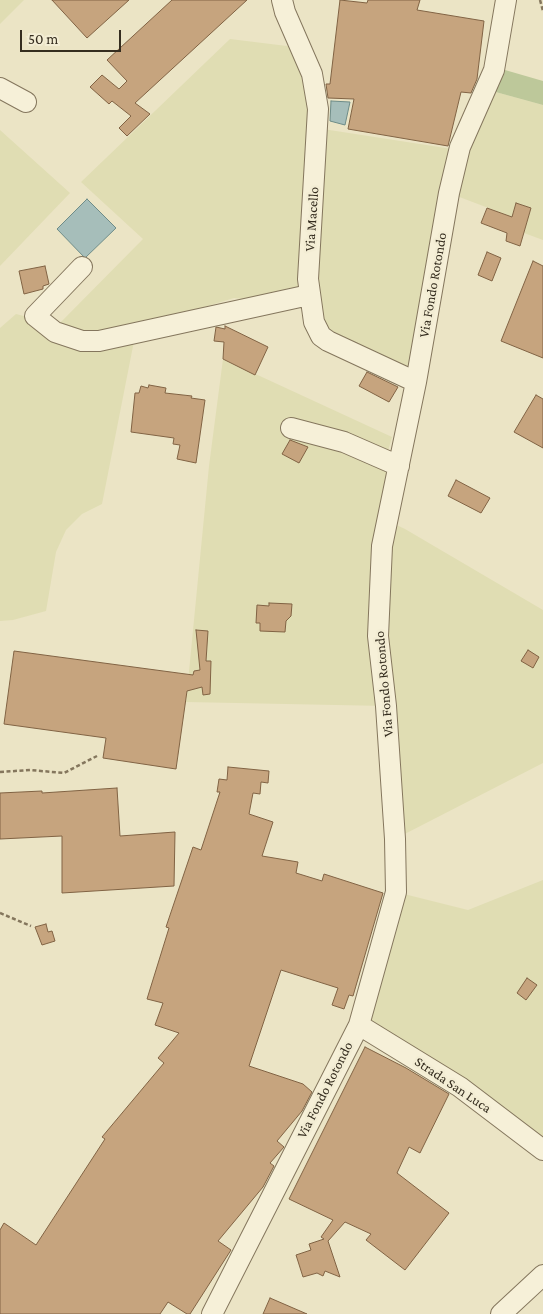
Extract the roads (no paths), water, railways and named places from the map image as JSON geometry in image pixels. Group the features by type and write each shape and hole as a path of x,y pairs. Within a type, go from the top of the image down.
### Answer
{"street":[{"name":"Via Macello","path":"282,0 285,12 312,74 318,109 308,279 314,322 324,339 416,382"},
{"name":"Via Fondo Rotondo","path":"212,1314 359,1025 396,892 396,840 386,706 378,636 382,546 416,382 449,194 460,147 494,70 506,0"},
{"path":"0,88 26,102"},
{"path":"82,267 35,316 56,332 82,341 99,341 309,295"},
{"path":"291,428 344,442 399,466"},
{"name":"Strada San Luca","path":"359,1025 460,1087 543,1150"},
{"path":"501,1314 543,1275"}],"water":[{"path":"331,101 350,102 345,125 330,121"},
{"path":"87,199 116,228 85,258 57,229"}]}
